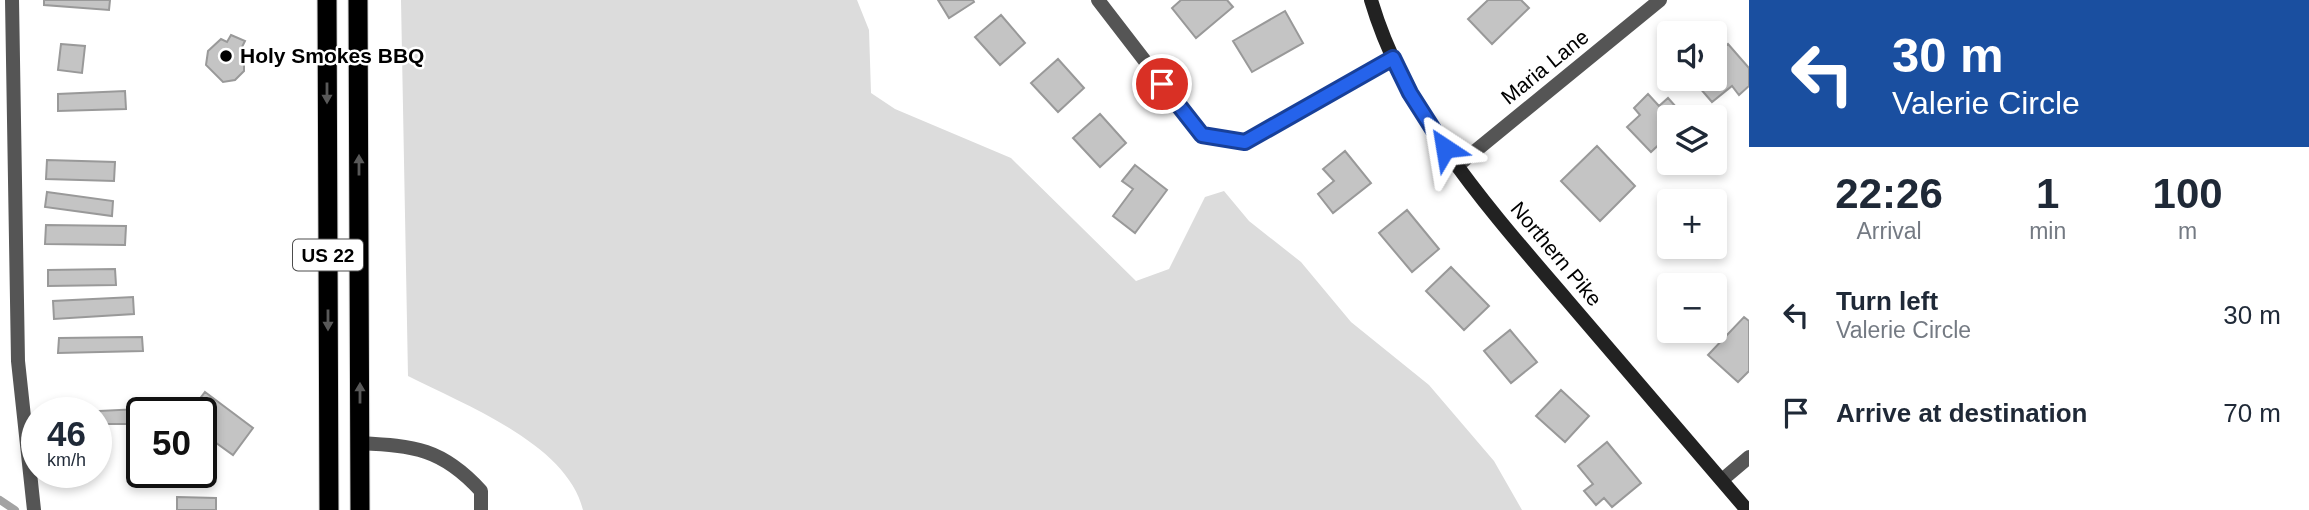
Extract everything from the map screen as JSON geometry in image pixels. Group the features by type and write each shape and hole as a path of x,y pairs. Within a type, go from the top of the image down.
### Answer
{"highway":[{"name":"US 22","path":"327,0 329,510"},
{"name":"US 22","path":"358,0 360,510"}],"main road":[{"name":"Northern Pike","path":"1371,0 1393,58 1410,93 1457,166 1746,510"}],"street":[{"path":"12,0 18,361 34,505"},
{"path":"1098,0 1202,135 1245,142 1393,58"},
{"name":"Maria Lane","path":"1457,166 1660,0"},
{"path":"360,443 413,446 438,454 465,474 481,491 481,510"},
{"path":"1722,480 1749,457"}],"shaded area":[{"path":"401,0 857,0 869,30 871,93 895,109 1011,158 1136,281 1169,269 1205,197 1224,191 1249,221 1301,262 1351,322 1429,385 1494,461 1522,510 583,510 573,486 557,465 536,446 484,414 408,376"}],"building":[{"path":"44,0 110,0 109,10 44,5"},
{"path":"938,0 973,0 974,2 949,18"},
{"path":"1181,0 1227,0 1233,7 1196,38 1172,8"},
{"path":"1488,0 1521,0 1529,8 1492,44 1468,19"},
{"path":"1285,11 1303,43 1252,72 1233,41"},
{"path":"1001,15 1025,43 1000,65 975,37"},
{"name":"Holy Smokes BBQ","path":"231,35 245,41 241,49 244,52 244,71 235,80 223,82 206,65 208,51 221,39 227,42"},
{"path":"61,44 85,46 82,73 58,70"},
{"path":"1727,45 1749,68 1749,86 1739,95 1732,86 1727,90"},
{"path":"1058,59 1084,88 1058,112 1031,83"},
{"path":"125,91 126,109 58,111 58,94"},
{"path":"1702,91 1726,91 1712,102"},
{"path":"1648,94 1658,105 1657,146 1651,152 1627,127 1640,115 1634,108"},
{"path":"1668,98 1674,105 1660,105"},
{"path":"1100,114 1126,143 1100,167 1073,138"},
{"path":"1597,146 1635,186 1600,221 1561,181"},
{"path":"1345,151 1371,183 1333,213 1318,194 1334,181 1323,169"},
{"path":"47,160 115,162 114,181 46,179"},
{"path":"1135,165 1167,190 1135,233 1113,216 1133,189 1122,181"},
{"path":"47,192 113,201 112,216 45,207"},
{"path":"1407,210 1439,249 1412,272 1379,233"},
{"path":"46,225 126,226 125,245 45,244"},
{"path":"1451,267 1489,306 1464,330 1426,291"},
{"path":"115,269 116,285 48,286 48,270"},
{"path":"133,297 134,314 54,319 53,301"},
{"path":"1744,317 1749,321 1749,371 1738,382 1708,355 1719,343 1727,343 1727,335"},
{"path":"1510,330 1537,362 1511,383 1484,351"},
{"path":"142,337 143,351 58,353 59,338"},
{"path":"1561,390 1589,416 1565,442 1536,416"},
{"path":"217,401 253,428 233,455 217,444"},
{"path":"112,410 126,410 126,424 112,424"},
{"path":"1607,442 1641,483 1612,507 1604,498 1596,505 1584,491 1593,484 1578,466"},
{"path":"177,497 216,498 216,510 177,510"}],"waterway":[{"path":"0,500 15,510"}],"place":[{"name":"Holy Smokes BBQ","path":"226,56"}],"route":[{"path":"1162,84 1202,135 1245,142 1393,58 1410,93 1445,148"}]}
